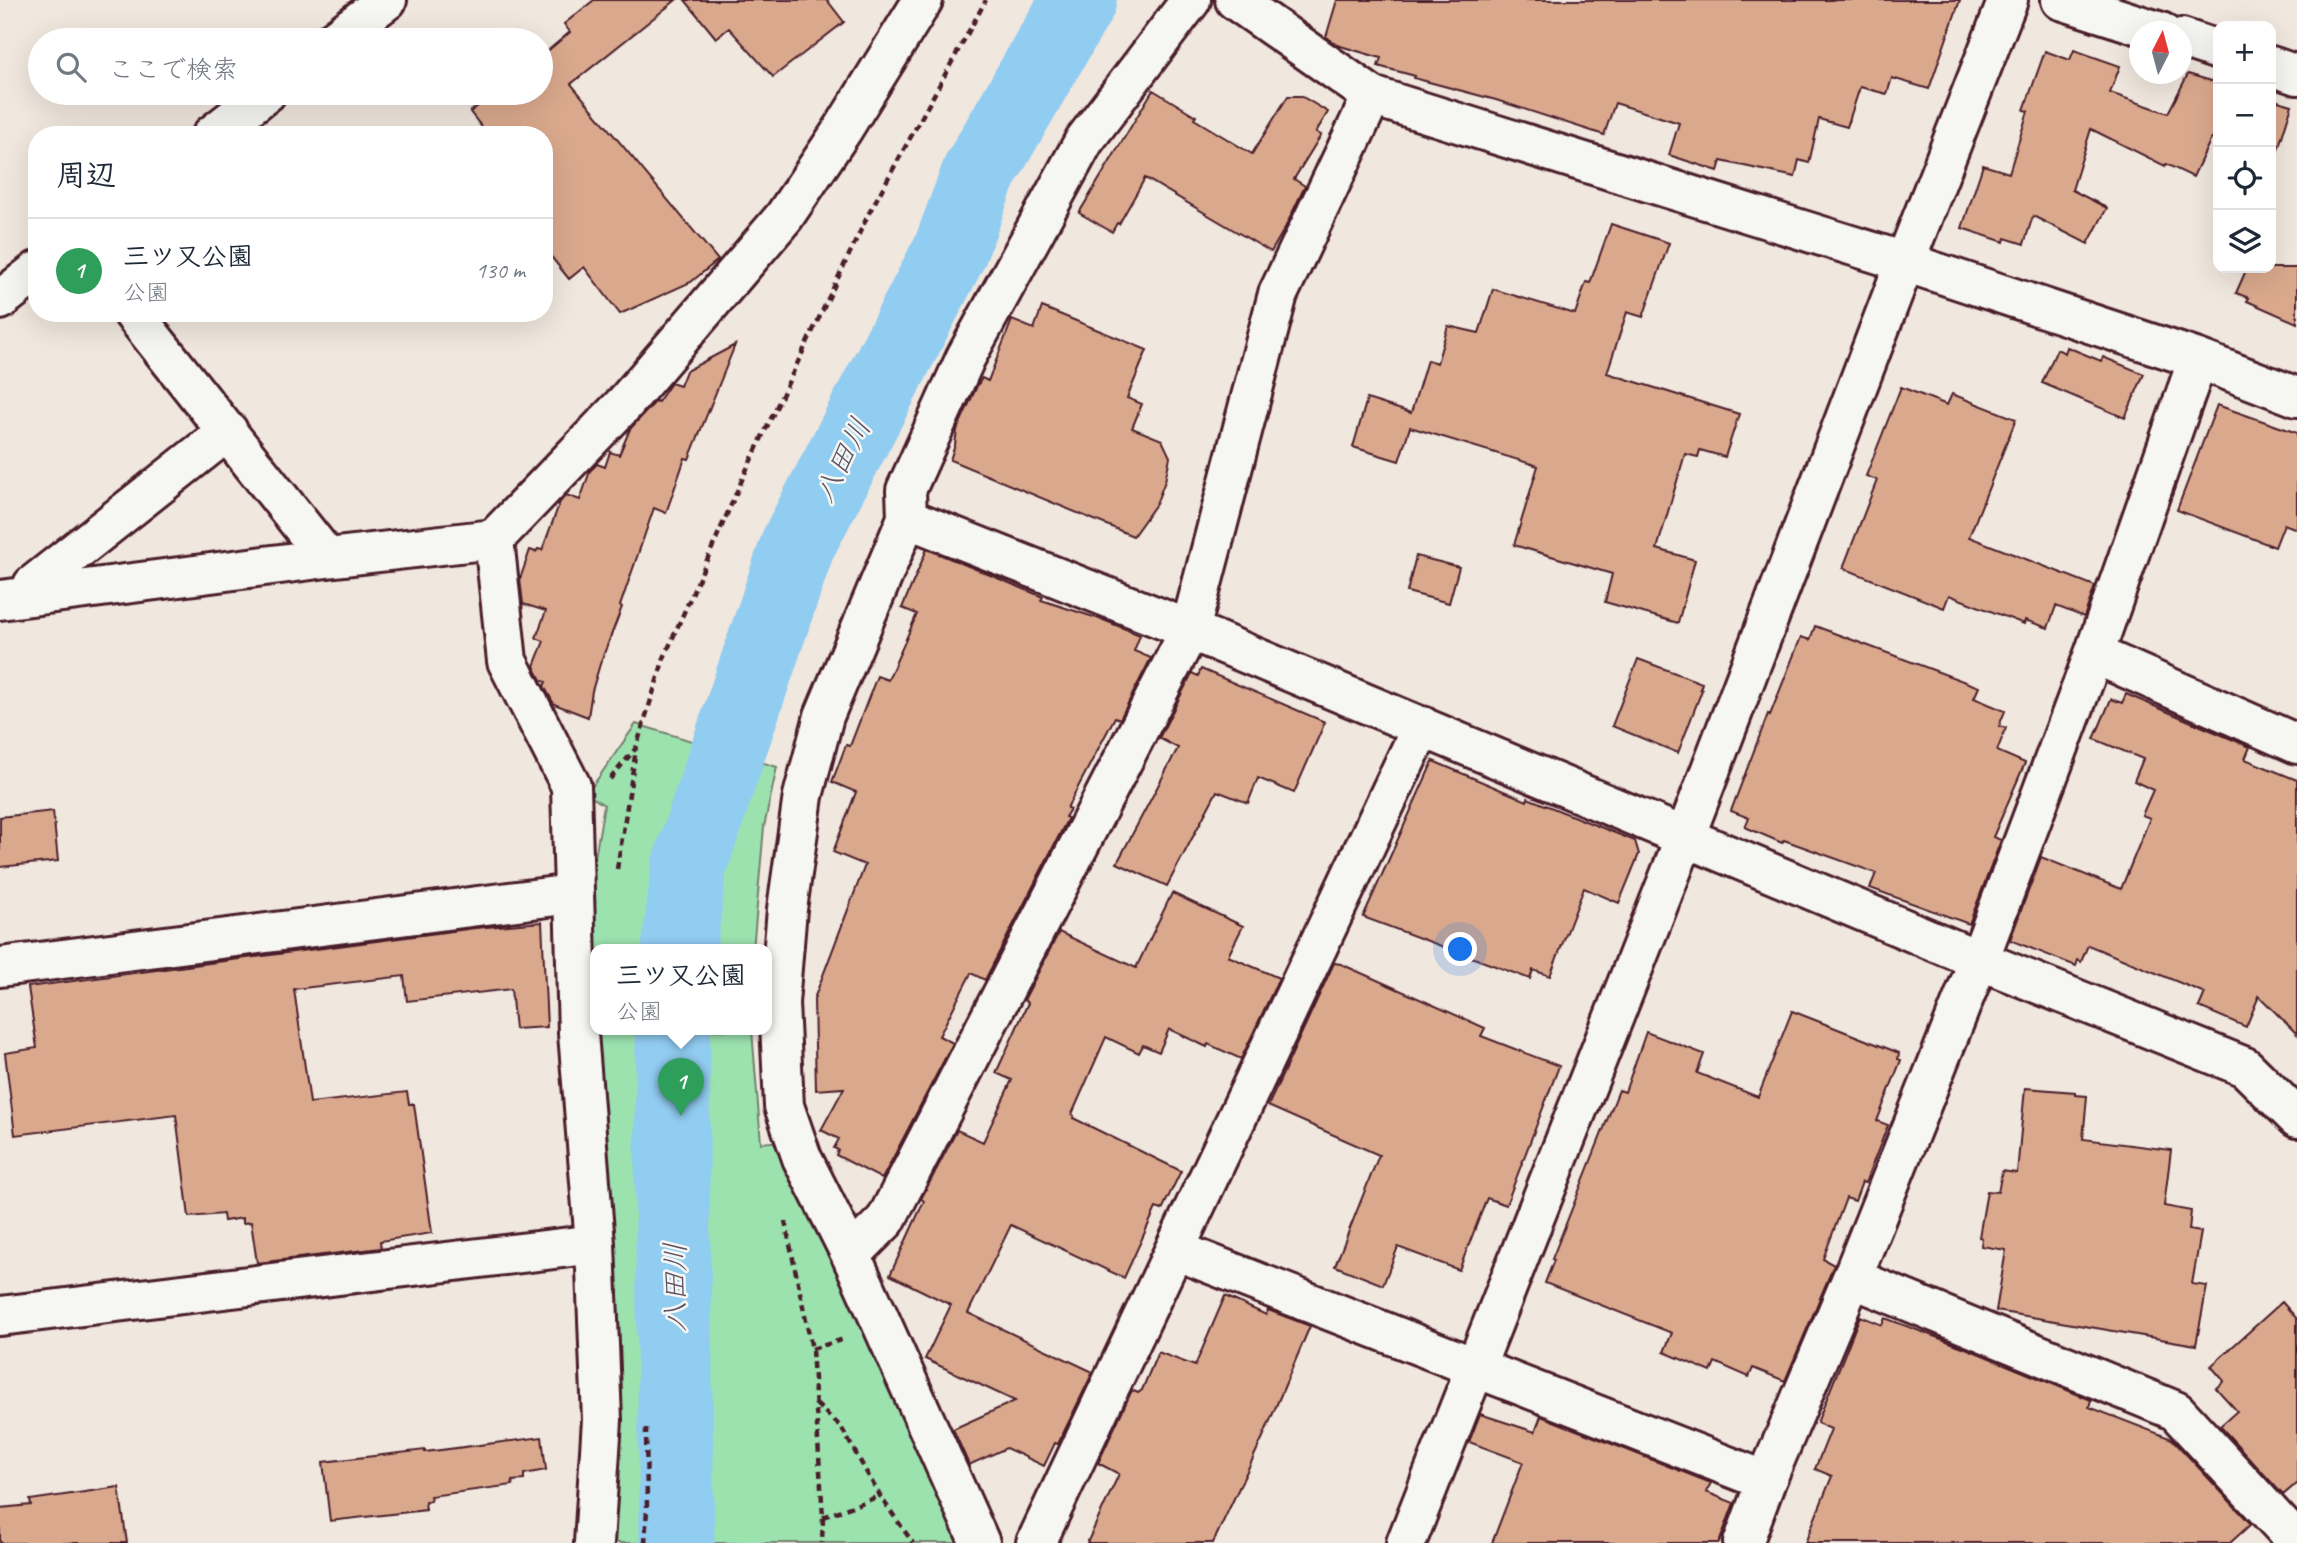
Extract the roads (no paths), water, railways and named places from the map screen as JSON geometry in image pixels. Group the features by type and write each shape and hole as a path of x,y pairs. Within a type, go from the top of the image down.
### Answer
{"street":[{"path":"350,28 387,0"},
{"path":"15,598 494,539 625,402 784,217 843,129 923,0"},
{"path":"980,1543 851,1255 802,1158 784,1106 779,1003 787,909 803,796 824,716 907,518 906,490 966,357 1084,141 1191,0"},
{"path":"1235,0 1372,96 1905,262 2198,359 2297,397"},
{"path":"1406,1543 1685,837 2008,0"},
{"path":"2061,0 2129,22"},
{"path":"2192,41 2213,48"},
{"path":"2276,68 2297,75"},
{"path":"851,1255 886,1220 1190,630 1278,294 1372,96"},
{"path":"224,126 251,105"},
{"path":"0,300 28,278"},
{"path":"140,322 327,558"},
{"path":"1743,1543 1979,960 2094,654 2198,359"},
{"path":"15,598 228,431"},
{"path":"907,518 1190,630 1979,960 2245,1067 2297,1118"},
{"path":"494,539 507,661 571,786 578,1033 595,1244 602,1420 594,1543"},
{"path":"2094,654 2297,744"},
{"path":"1036,1543 1422,726"},
{"path":"0,967 572,894"},
{"path":"0,1316 595,1244"},
{"path":"1175,1250 1766,1482"},
{"path":"1852,1278 2176,1411 2281,1537"}],"waterway":[{"name":"八田川","path":"680,944 689,867 798,544 950,251 979,173 1079,0"},
{"name":"八田川","path":"673,1035 677,1543"}],"place":[{"name":"三ツ又公園","path":"681,1116"}]}
